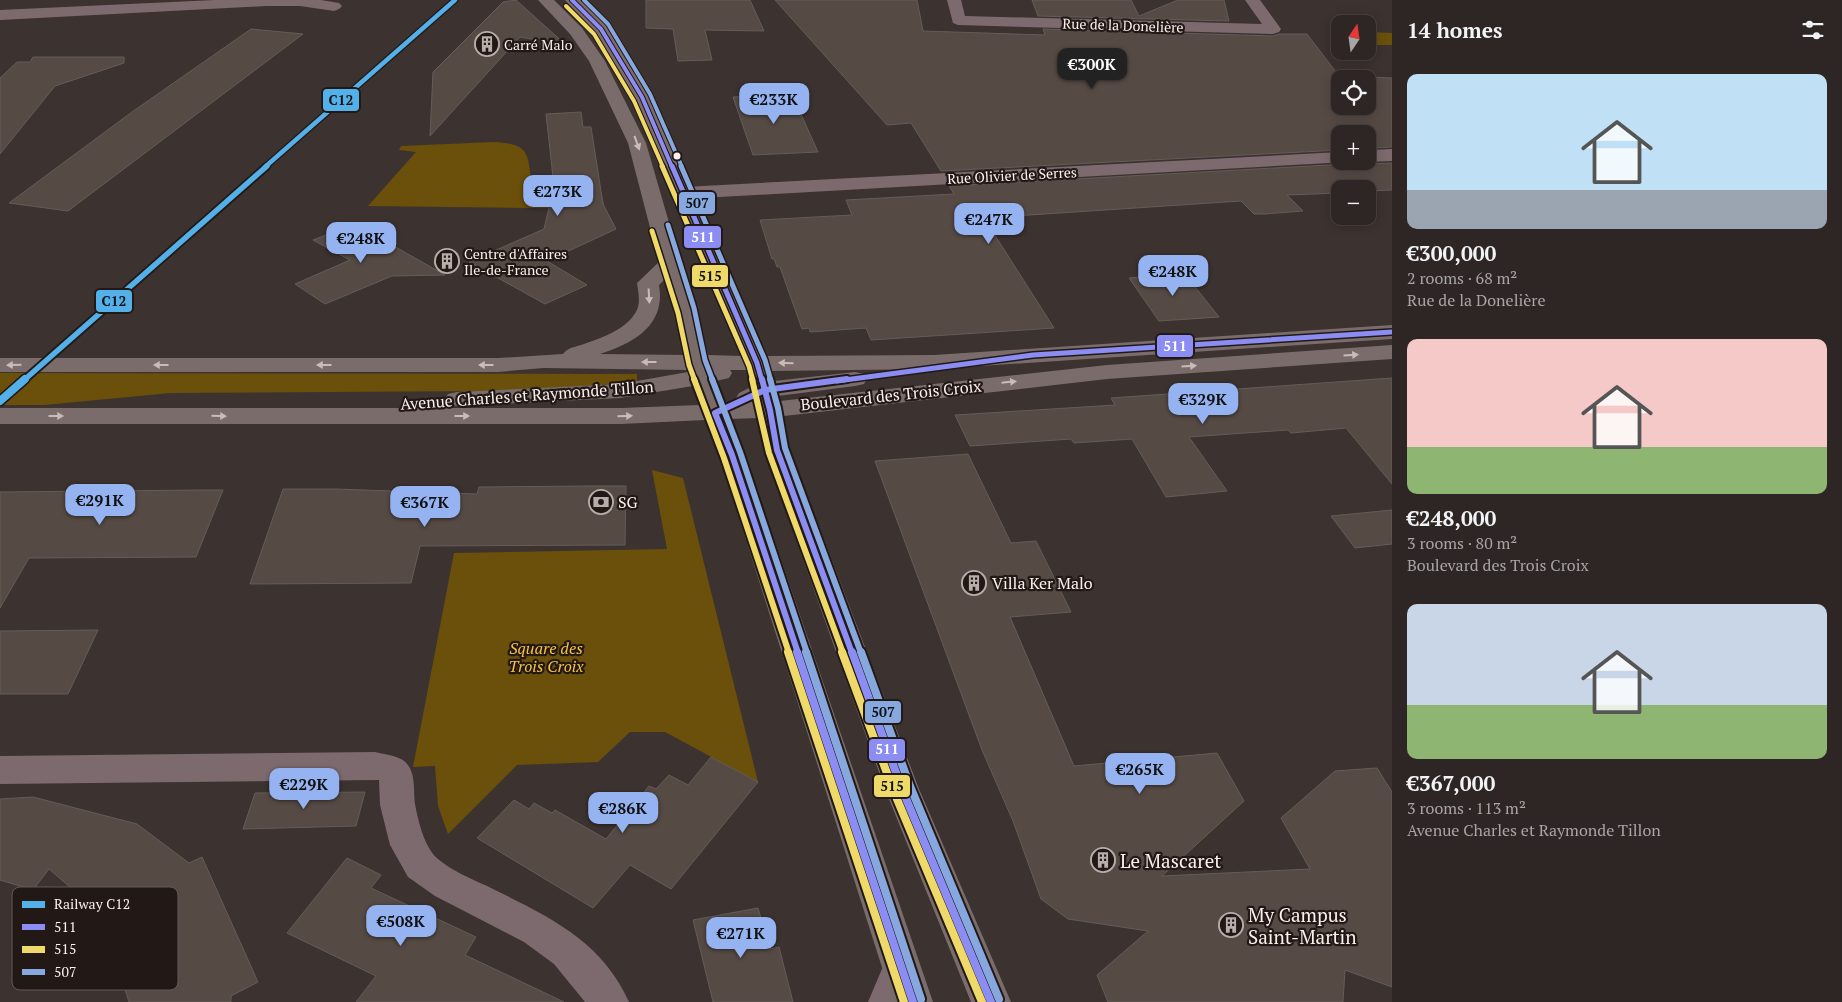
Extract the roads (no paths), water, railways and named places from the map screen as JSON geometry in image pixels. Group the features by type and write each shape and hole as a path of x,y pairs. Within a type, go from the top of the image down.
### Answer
{"main road":[{"path":"545,0 560,12 597,61 638,142 670,264 686,312 700,370 732,455 901,991"},
{"path":"572,0 600,29 642,97 757,363 768,400 777,450 902,789 991,1002"},
{"path":"597,61 620,59"},
{"name":"Avenue Charles et Raymonde Tillon","path":"0,365 498,365 543,361 588,351 612,342 631,330 641,320 650,306 648,283 670,264"},
{"name":"Boulevard des Trois Croix","path":"757,363 906,363 1392,332"},
{"name":"Boulevard des Trois Croix","path":"768,400 1107,372 1392,352"},
{"name":"Boulevard des Trois Croix","path":"715,412 768,400 1033,356"},
{"name":"Avenue Charles et Raymonde Tillon","path":"543,361 700,370"},
{"name":"Avenue Charles et Raymonde Tillon","path":"291,416 445,400 620,391 700,370 757,363"},
{"name":"Avenue Charles et Raymonde Tillon","path":"4,416 612,416 715,412"}],"street":[{"name":"Rue de la Donelière","path":"954,0 958,20 1273,29 1252,0"},
{"path":"0,15 266,2 300,2 334,6"},
{"path":"1376,156 1392,155"},
{"name":"Rue Olivier de Serres","path":"684,192 1331,158"},
{"path":"0,770 375,766 389,769 396,776 398,805 408,845 421,866 448,885 538,930 568,952 590,976 609,1002"}],"rail line":[{"name":"C12","path":"0,401 455,0"}],"place":[{"name":"Carré Malo","path":"487,44"},
{"name":"Centre d'Affaires Ile-de-France","path":"447,261"},
{"name":"SG","path":"601,502"},
{"name":"Villa Ker Malo","path":"974,583"},
{"name":"Le Mascaret","path":"1103,860"},
{"name":"My Campus Saint-Martin","path":"1231,925"}],"park label":[{"name":"Square des Trois Croix","path":"546,657"}]}
